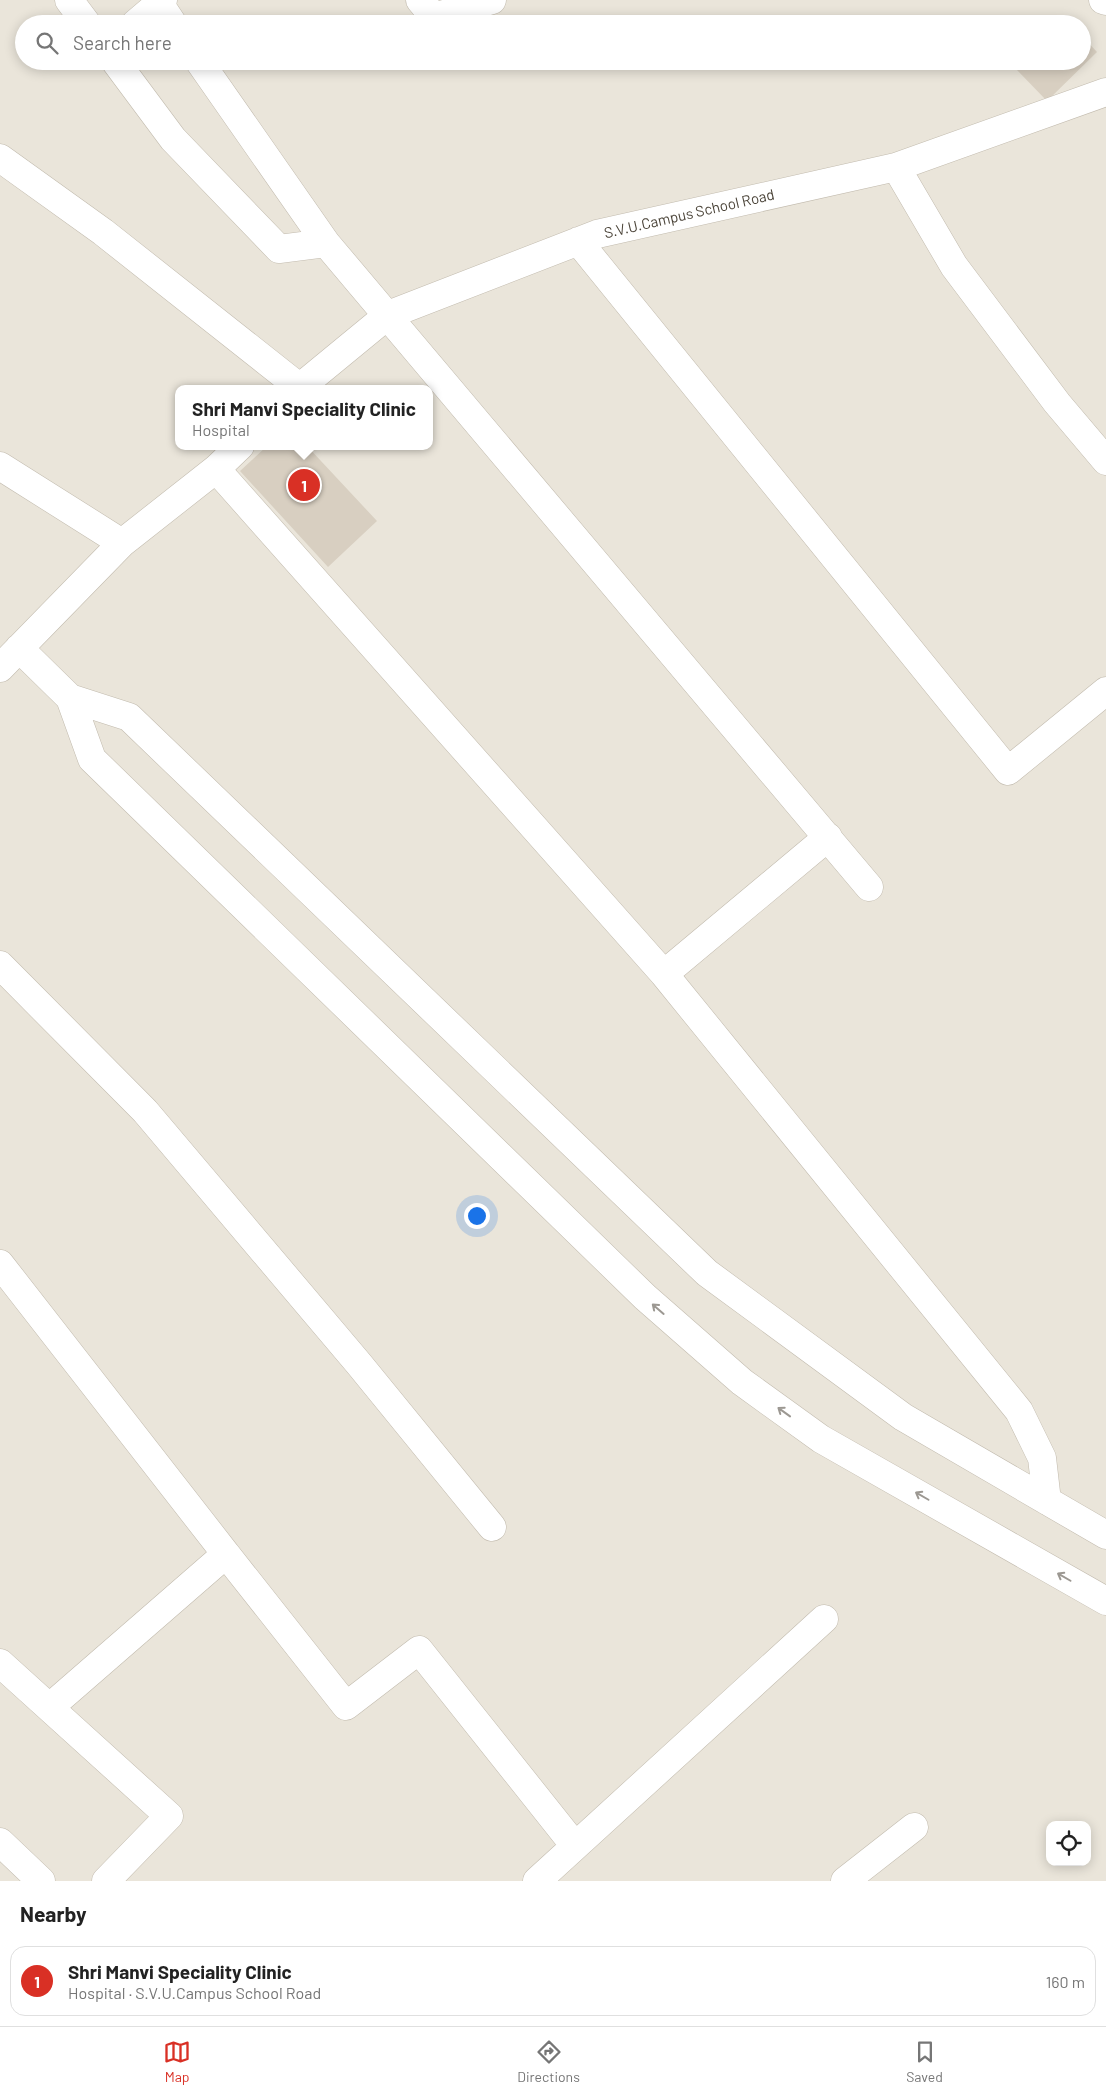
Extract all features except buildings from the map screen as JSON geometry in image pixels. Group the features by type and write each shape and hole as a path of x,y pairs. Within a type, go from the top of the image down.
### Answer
{"street":[{"path":"70,0 81,15"},
{"path":"420,0 433,15"},
{"path":"438,15 492,0"},
{"path":"150,15 163,7"},
{"path":"122,70 173,139 279,249 326,243"},
{"path":"206,70 326,243 870,887"},
{"name":"S.V.U.Campus School Road","path":"302,385 388,315 597,234 896,167 1106,92"},
{"path":"0,158 103,232 294,385"},
{"path":"896,167 954,266 1057,403 1106,461"},
{"path":"578,241 1008,771 1106,691"},
{"path":"0,668 122,543 216,469 236,450"},
{"path":"0,466 122,543"},
{"path":"216,469 664,974 1019,1411 1042,1458 1047,1501"},
{"path":"20,648 70,698 92,759 644,1297 742,1382 821,1439 1106,1601"},
{"path":"70,698 129,717 707,1273 903,1417 1106,1535"},
{"path":"664,974 828,837"},
{"path":"0,965 145,1111 359,1364 492,1527"},
{"path":"0,1264 346,1706 420,1650 575,1846"},
{"path":"50,1707 226,1554"},
{"path":"537,1881 824,1619"},
{"path":"0,1663 169,1816 106,1881"},
{"path":"845,1881 914,1826"},
{"path":"0,1842 41,1881"}],"shaded area":[{"path":"0,0 1106,0 1106,1881 0,1881"}],"place":[{"name":"Shri Manvi Speciality Clinic","path":"304,485"}]}
